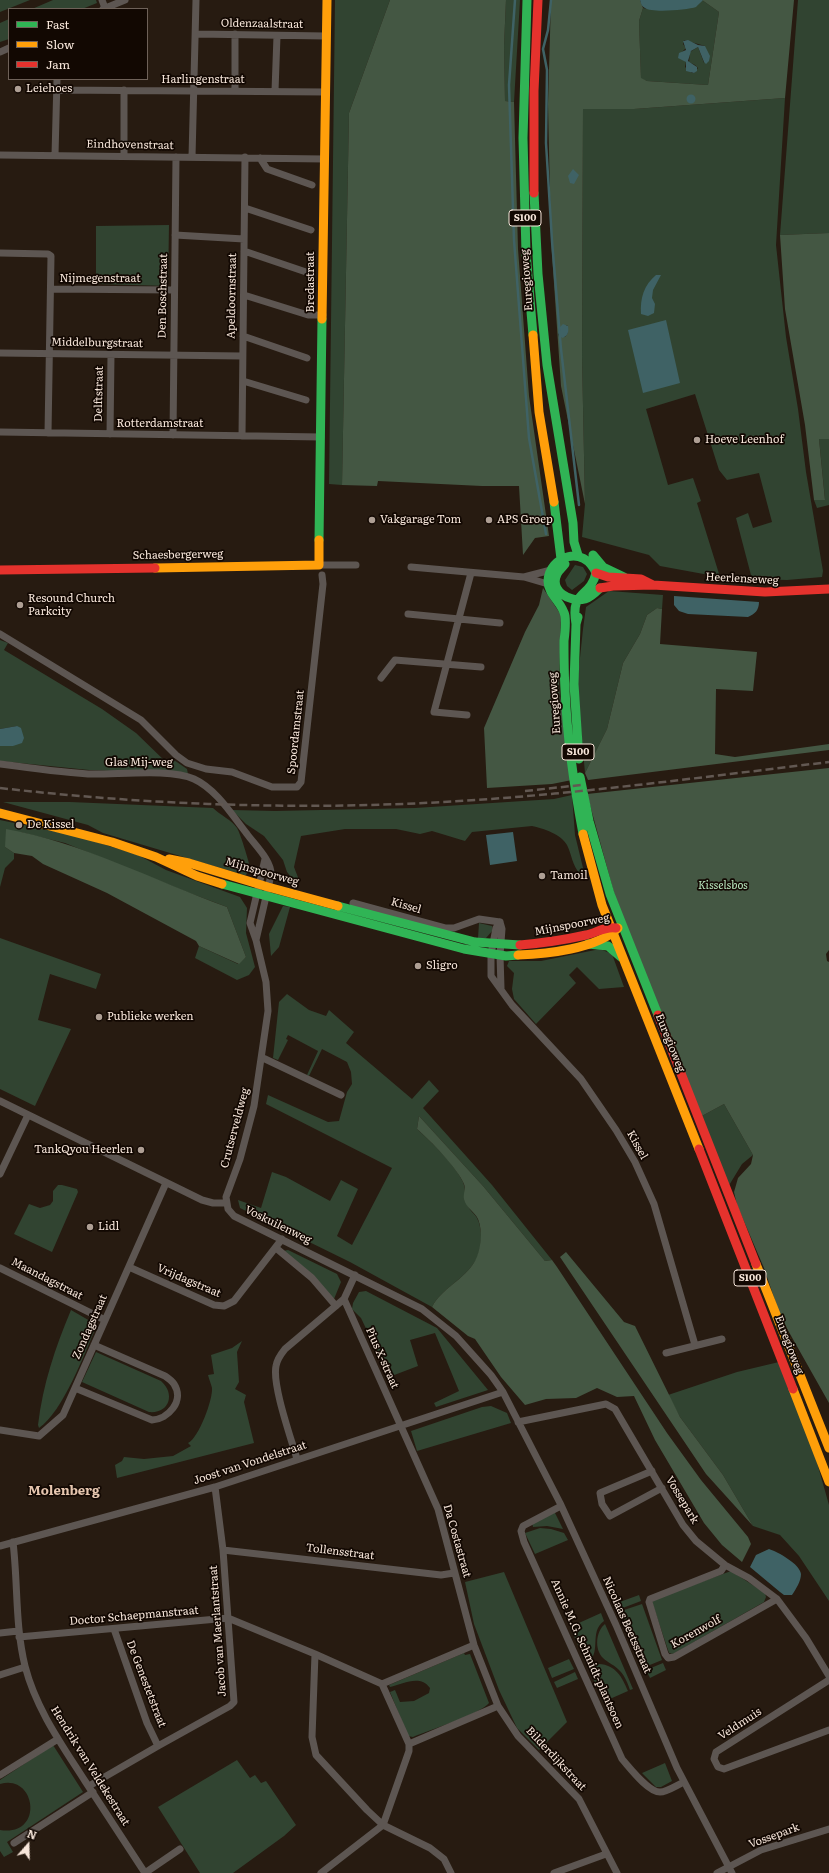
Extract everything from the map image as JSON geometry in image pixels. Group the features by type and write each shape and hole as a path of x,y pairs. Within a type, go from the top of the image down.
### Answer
{"main road":[{"name":"Bredastraat","path":"320,565 327,0"},
{"name":"Euregioweg","path":"527,0 523,138 526,253 540,412 558,528 557,535 564,558"},
{"name":"Euregioweg","path":"538,0 533,140 537,253 547,365 573,524 573,532 578,555"},
{"path":"573,524 585,549 593,554 603,567 624,577"},
{"path":"578,555 590,561 596,573 592,586 579,595 579,600 565,597 552,584 551,570 564,558 578,555"},
{"path":"552,584 565,563 564,558"},
{"name":"Schaesbergerweg","path":"0,570 320,565"},
{"name":"Heerlenseweg","path":"596,573 608,577 624,577 641,580 653,585"},
{"name":"Euregioweg","path":"552,584 555,598 565,616 564,679 569,739 577,804 591,874 829,1482"},
{"name":"Heerlenseweg","path":"579,600 593,595 600,588 608,586 640,587 653,585 770,593 829,589"},
{"name":"Euregioweg","path":"579,600 576,624 574,684 580,772 586,805 605,878 829,1448"},
{"name":"Mijnspoorweg","path":"0,814 91,836 156,857 197,876 255,894 453,947 495,954 541,954 588,944 614,930"},
{"name":"Mijnspoorweg","path":"156,857 189,863 268,887 475,942 531,945 614,930"},
{"name":"S100","path":"605,878 605,892 614,930 640,982 650,994"},
{"path":"588,944 608,946 623,959"}],"street":[{"path":"102,0 104,8 125,0"},
{"path":"192,157 196,0"},
{"name":"Oldenzaalstraat","path":"196,34 326,36"},
{"path":"235,34 235,91"},
{"path":"275,92 277,36"},
{"path":"55,155 57,80"},
{"name":"Harlingenstraat","path":"57,90 326,92"},
{"path":"124,90 124,156"},
{"name":"Eindhovenstraat","path":"0,155 325,159"},
{"name":"Den Boschstraat","path":"172,435 176,157"},
{"name":"Apeldoornstraat","path":"242,436 245,158"},
{"path":"260,158 267,169 312,185"},
{"path":"245,208 311,230"},
{"path":"175,235 244,239"},
{"path":"244,251 309,273"},
{"path":"0,253 50,255 51,290 48,433"},
{"name":"Nijmegenstraat","path":"51,290 174,290"},
{"path":"244,295 308,315 323,316"},
{"path":"243,336 307,358"},
{"name":"Middelburgstraat","path":"0,353 242,356"},
{"name":"Delftstraat","path":"110,434 111,355"},
{"path":"243,381 306,400"},
{"name":"Rotterdamstraat","path":"0,432 321,437"},
{"name":"Schaesbergerweg","path":"320,565 356,565"},
{"path":"411,567 524,577 552,584"},
{"path":"524,577 551,570"},
{"path":"467,715 434,712 471,573"},
{"name":"Spoordamstraat","path":"0,634 141,720 176,756 187,763 232,772 272,787 297,787 300,785 302,775 323,584 322,575"},
{"path":"408,614 500,623"},
{"path":"381,678 395,660 481,667"},
{"name":"Glas Mij-weg","path":"0,764 89,774 172,774 188,777 202,784 213,794 242,828 265,859 271,872 266,897"},
{"path":"258,884 265,859"},
{"name":"Crutserveldweg","path":"226,1203 226,1194 240,1159 251,1120 263,1058 268,1011 268,994 256,940 250,922 258,884"},
{"name":"Crutserveldweg","path":"256,940 266,897"},
{"name":"Kissel","path":"353,903 445,928 454,928 479,919 500,922 502,929 496,944 491,976 512,1005 581,1079 616,1130 635,1162 654,1204 695,1345"},
{"path":"263,1058 341,1095"},
{"path":"0,1101 206,1202 226,1203"},
{"path":"0,1174 28,1115"},
{"name":"Zondagstraat","path":"0,1430 39,1436 63,1415 166,1183"},
{"name":"Voskuilenweg","path":"226,1203 228,1209 234,1216 422,1309 439,1321 468,1348 503,1392"},
{"name":"Vrijdagstraat","path":"129,1267 214,1306 224,1306 234,1301 282,1239"},
{"name":"Voskuilenweg","path":"276,1248 312,1278 336,1306"},
{"name":"Maandagstraat","path":"0,1268 105,1320"},
{"path":"297,1459 275,1380 276,1366 279,1356 285,1349 344,1299 355,1275"},
{"name":"Pius X-straat","path":"344,1299 400,1426"},
{"path":"666,1353 722,1339"},
{"path":"75,1388 152,1420 160,1420 169,1415 175,1404 176,1390 174,1384 165,1376 94,1345"},
{"name":"Nicolaas Beetsstraat","path":"503,1392 561,1506 619,1632 684,1782 730,1870"},
{"name":"Joost van Vondelstraat","path":"0,1546 215,1487 503,1392"},
{"name":"Vossepark","path":"518,1422 606,1404 614,1409 662,1488 682,1525 696,1541 725,1565 749,1578 777,1599 806,1638 829,1676"},
{"name":"Da Costastraat","path":"400,1426 438,1509 474,1644 498,1706"},
{"path":"652,1471 600,1493 602,1504 610,1516 662,1488"},
{"name":"Jacob van Maerlantstraat","path":"14,1843 91,1789 158,1746 230,1706 234,1702 223,1550 215,1487"},
{"name":"Annie M.G. Schmidt-plantsoen","path":"561,1506 523,1526 522,1531 524,1542 622,1759 648,1787 655,1791 663,1792 684,1782"},
{"name":"Hendrik van Veldekestraat","path":"13,1542 18,1634 25,1667 34,1694 58,1739 145,1873"},
{"name":"Tollensstraat","path":"223,1550 441,1575 454,1573"},
{"name":"Korenwolf","path":"725,1565 721,1571 650,1599 649,1606 665,1654 668,1658 674,1658 777,1599"},
{"name":"Doctor Schaepmanstraat","path":"18,1634 114,1629 228,1618 382,1684"},
{"name":"De Genestetstraat","path":"114,1629 147,1723 158,1746"},
{"path":"0,1633 18,1634"},
{"path":"322,1873 383,1825 409,1751 409,1744 382,1684 474,1644"},
{"path":"315,1654 312,1737 316,1755 383,1825 430,1848 444,1859 451,1873"},
{"path":"0,1674 25,1667"},
{"name":"Veldmuis","path":"829,1680 716,1752 714,1759 718,1767 724,1769 829,1730"},
{"path":"409,1744 498,1706"},
{"name":"Bilderdijkstraat","path":"498,1706 518,1736 580,1799 606,1854 617,1873"},
{"path":"0,1775 58,1739"},
{"name":"Vossepark","path":"730,1870 761,1850 829,1829"},
{"path":"145,1873 180,1849"},
{"path":"554,1873 606,1854"},
{"path":"717,1873 730,1870"}],"green space":[{"path":"0,0 30,0 8,8 0,12"},
{"path":"53,0 96,0 97,3 84,8 34,8"},
{"path":"335,0 390,0 349,113 342,485 329,484"},
{"path":"390,0 506,0 504,46 505,101 514,102 518,249 529,396 549,536 535,538 523,555 519,486 482,486 378,481 377,486 342,485 349,113"},
{"path":"506,0 520,0 514,102 505,101 504,46"},
{"path":"551,0 640,0 643,8 639,21 641,78 647,81 708,85 719,12 702,0 794,0 785,98 634,109 583,109 582,357 585,504 561,386 551,240 548,104","holes":["567,325 566,336 559,337 558,333"]},
{"path":"702,0 719,12 708,85 647,81 641,79 639,21 643,8 696,6","holes":["684,40 705,46 704,63 698,47 690,52 689,62 698,68 694,73 692,73 685,67 686,62 682,52 686,48 683,44"]},
{"path":"798,0 829,0 829,233 780,235"},
{"path":"8,19 8,39 0,42 0,23"},
{"path":"785,98 776,245 786,337 798,409 806,472 823,571 822,577 787,580 752,579 736,518 748,513 753,528 772,522 759,473 727,480 719,470 695,394 646,409 668,485 693,478 701,501 697,503 720,577 660,566 649,555 582,537 585,504 582,357 583,109 634,109"},
{"path":"169,225 168,286 96,284 96,226"},
{"path":"829,233 829,439 819,439 825,500 814,500 805,425 785,309 780,235"},
{"path":"819,439 829,439 829,505 817,508 814,500 825,499"},
{"path":"575,565 583,567 587,574 584,581 572,590 567,586 565,580"},
{"path":"543,588 561,615 559,689 572,780 552,784 487,788 484,728 525,632 539,605"},
{"path":"609,591 663,595 662,609 657,608 647,615 640,634 623,663 607,729 585,773 577,686 583,629 586,607"},
{"path":"657,608 662,609 660,644 757,652 753,691 716,689 715,754 735,757 829,744 829,750 588,780 585,773 607,729 623,663 640,634 647,615"},
{"path":"0,640 8,643 4,650 102,709 136,733 167,763 171,758 187,769 188,774 89,770 0,761 0,746 13,746 17,726 0,729"},
{"name":"Kisselsbos","path":"829,768 829,950 826,954 827,961 829,962 829,1403 781,1318 764,1268 737,1205 734,1192 738,1178 751,1164 753,1155 724,1104 700,1117 619,911 587,794"},
{"path":"572,795 575,835 584,872 580,874 575,867 565,841 552,832 532,826 472,832 465,841 432,831 420,834 396,829 345,829 301,836 294,867 299,880 291,877 287,872 283,860 264,836 246,824 232,810 275,811 415,808 554,799"},
{"path":"3,802 70,802 213,808 232,822 237,828 250,867 246,875 244,875 103,833 88,825"},
{"path":"0,820 77,836 138,855 166,870 240,897 247,908 246,933 255,967 249,975 237,980 195,958 199,946 238,964 246,957 227,907 65,843 20,832 5,847 14,853 14,859 5,868 0,887"},
{"path":"6,829 62,843 118,863 227,907 246,957 239,964 199,946 196,941 107,893 43,864 32,856 14,853 5,847"},
{"path":"283,906 290,907 279,947 271,956 269,934"},
{"path":"479,923 492,926 493,930 486,938 478,938"},
{"path":"0,938 101,974 96,989 50,974 38,1020 71,1029 35,1106 0,1089"},
{"path":"600,949 612,954 624,987 599,989 577,967 569,975 576,983 536,1024 514,999 512,989 514,973 507,966 509,961 541,961"},
{"path":"287,994 309,1010 326,1016 329,1010 354,1032 346,1043 412,1099 429,1080 439,1091 423,1108 492,1185 552,1260 545,1261 483,1186 419,1116 417,1129 448,1160 463,1182 467,1203 477,1218 481,1233 480,1250 476,1260 465,1273 441,1294 432,1307 350,1262 240,1208 238,1200 261,1208 272,1172 286,1177 330,1201 341,1180 358,1189 337,1236 352,1245 392,1168 266,1104 268,1095 328,1122 339,1121 347,1092 352,1084 351,1072 347,1062 322,1049 309,1076 307,1075 318,1051 288,1035 286,1039 288,1040 278,1060 273,1058 279,1002"},
{"path":"724,1104 753,1155 742,1164 728,1187 700,1117"},
{"path":"419,1116 483,1186 545,1261 552,1260 667,1433 701,1480 748,1537 751,1544 742,1562 722,1545 704,1523 655,1440 634,1396 617,1397 597,1388 576,1398 546,1399 525,1405 501,1377 475,1339 468,1336 432,1307 441,1294 465,1274 475,1261 480,1246 481,1235 480,1224 477,1216 465,1202 465,1186 461,1178 443,1155 417,1129"},
{"path":"58,1185 77,1189 78,1192 52,1252 14,1234 29,1204 40,1208 50,1205 53,1201 53,1191"},
{"path":"288,1250 337,1274 341,1282 334,1299 283,1251"},
{"path":"566,1252 624,1322 635,1326 680,1417 723,1475 753,1526 706,1474 560,1257"},
{"path":"366,1291 437,1328 488,1390 436,1407 434,1403 459,1391 435,1333 410,1340 418,1366 389,1377 361,1318 352,1309 353,1303 359,1292"},
{"path":"71,1310 97,1325 65,1395 48,1420 39,1428 40,1410 46,1381"},
{"path":"242,1341 237,1352 239,1382 235,1389 246,1395 244,1402 254,1443 117,1478 115,1465 122,1461 124,1457 144,1459 173,1456 191,1446 188,1443 197,1434 201,1426 212,1393 208,1375 214,1374 211,1355 232,1348"},
{"path":"96,1352 161,1381 166,1386 169,1397 166,1406 156,1412 149,1412 82,1382"},
{"path":"779,1362 814,1452 829,1505 829,1601 799,1556 780,1535 753,1526 723,1475 680,1417 668,1395 737,1372"},
{"path":"491,1406 507,1413 511,1423 417,1451 411,1431 482,1407"},
{"path":"554,1511 563,1529 547,1526 533,1527 532,1523"},
{"path":"540,1528 551,1529 564,1533 568,1540 535,1554 525,1533"},
{"path":"731,1571 765,1593 766,1597 764,1602 673,1654 669,1653 652,1602 655,1599"},
{"path":"504,1572 567,1722 539,1750 517,1728 499,1690 474,1624 465,1582"},
{"path":"639,1595 641,1601 620,1609 617,1603"},
{"path":"642,1604 662,1660 645,1667 621,1611"},
{"path":"601,1613 604,1621 599,1626 597,1631 594,1655 586,1663 570,1627"},
{"path":"605,1624 633,1689 630,1690 622,1673 603,1658 598,1650 598,1635"},
{"path":"464,1653 465,1655 470,1654 489,1703 476,1712 454,1722 413,1737 408,1736 390,1692 395,1690 400,1702 414,1701 429,1693 430,1688 426,1684 416,1681 406,1682 390,1687 389,1685"},
{"path":"569,1659 574,1669 552,1678 548,1668"},
{"path":"663,1663 666,1670 650,1678 646,1670"},
{"path":"599,1664 614,1669 621,1677 628,1691 603,1702 588,1667"},
{"path":"575,1672 578,1679 557,1688 554,1682"},
{"path":"53,1745 83,1792 7,1842 13,1852 4,1857 0,1851 0,1830 14,1830 24,1824 29,1816 30,1806 28,1796 22,1788 12,1783 0,1784 0,1780"},
{"path":"237,1760 250,1778 255,1775 261,1783 266,1781 296,1825 284,1836 233,1873 200,1873 158,1807"},
{"path":"665,1763 672,1781 661,1787 656,1787 642,1773"}],"water":[{"path":"640,0 703,0 696,7 662,11 649,10 645,8"},
{"path":"688,40 698,45 705,46 710,56 709,61 706,64 698,47 691,51 688,61 697,67 697,71 694,73 686,71 686,62 678,58 679,53 686,50 683,41"},
{"path":"691,94 696,99 691,104 686,99"},
{"path":"573,169 579,175 574,184 570,183 568,176"},
{"path":"656,275 661,275 653,290 652,298 655,304 654,313 648,316 641,314 642,297 648,283"},
{"path":"666,320 680,383 643,393 628,330"},
{"path":"563,324 568,326 568,334 562,338 558,333"},
{"path":"674,596 759,602 759,605 753,615 748,617 688,614 679,611 674,605"},
{"path":"17,726 21,728 24,738 22,743 13,746 0,746 0,729"},
{"path":"513,832 517,861 490,865 486,835"},
{"path":"769,1549 793,1562 800,1570 800,1579 797,1588 792,1595 784,1595 750,1567 756,1555"}],"waterway":[{"path":"515,0 509,85 514,240 529,438 546,534"},
{"path":"551,0 548,30 543,49 547,70 546,143 561,349 579,505"}],"railway":[{"path":"0,788 178,803 297,806 357,805 476,800 564,793 829,762"},
{"path":"525,791 581,785"}],"traffic: fast":[{"path":"527,0 523,138 526,253 533,335"},
{"path":"534,193 538,274 547,365 573,523 574,542 578,555"},
{"path":"319,540 322,319"},
{"path":"554,502 561,559"},
{"path":"593,555 603,567 624,577"},
{"path":"576,624 575,613 578,599 590,587 596,573 591,564 584,558 576,556 560,560 554,565 550,572 548,581 550,591 562,607 565,616 564,671 567,726 583,834"},
{"path":"565,564 557,574 555,580 556,586 562,594 579,600 591,596 600,588"},
{"path":"578,617 576,624 574,684 579,759"},
{"path":"580,777 589,821 610,894 658,1015"},
{"path":"222,884 464,949 506,956 518,955"},
{"path":"338,906 475,942 520,945"},
{"path":"588,944 608,946 621,957"}],"traffic: slow":[{"path":"322,319 327,0"},
{"path":"533,335 539,412 554,502"},
{"path":"155,568 319,565 319,540"},
{"path":"0,813 112,842 156,857 197,876 222,884"},
{"path":"583,834 602,905 699,1149"},
{"path":"169,859 189,863 338,906"},
{"path":"518,955 556,952 585,946 609,935 618,928"},
{"path":"756,1264 829,1448"},
{"path":"793,1389 829,1482"}],"traffic: jam":[{"path":"534,193 534,91 538,0"},
{"path":"0,570 155,568"},
{"path":"596,573 608,577 641,579 653,585"},
{"path":"600,588 613,586 653,585 765,592 829,589"},
{"path":"520,945 562,940 586,935 608,928 616,928"},
{"path":"658,1015 756,1264"},
{"path":"699,1149 793,1389"}],"place":[{"name":"Leiehoes","path":"18,89"},
{"name":"Hoeve Leenhof","path":"697,440"},
{"name":"Vakgarage Tom","path":"372,520"},
{"name":"APS Groep","path":"489,520"},
{"name":"Resound Church Parkcity","path":"20,605"},
{"name":"De Kissel","path":"19,825"},
{"name":"Tamoil","path":"542,876"},
{"name":"Sligro","path":"418,966"},
{"name":"Publieke werken","path":"99,1017"},
{"name":"TankQyou Heerlen","path":"141,1150"},
{"name":"Lidl","path":"90,1227"}],"district":[{"name":"Molenberg","path":"64,1491"}]}
